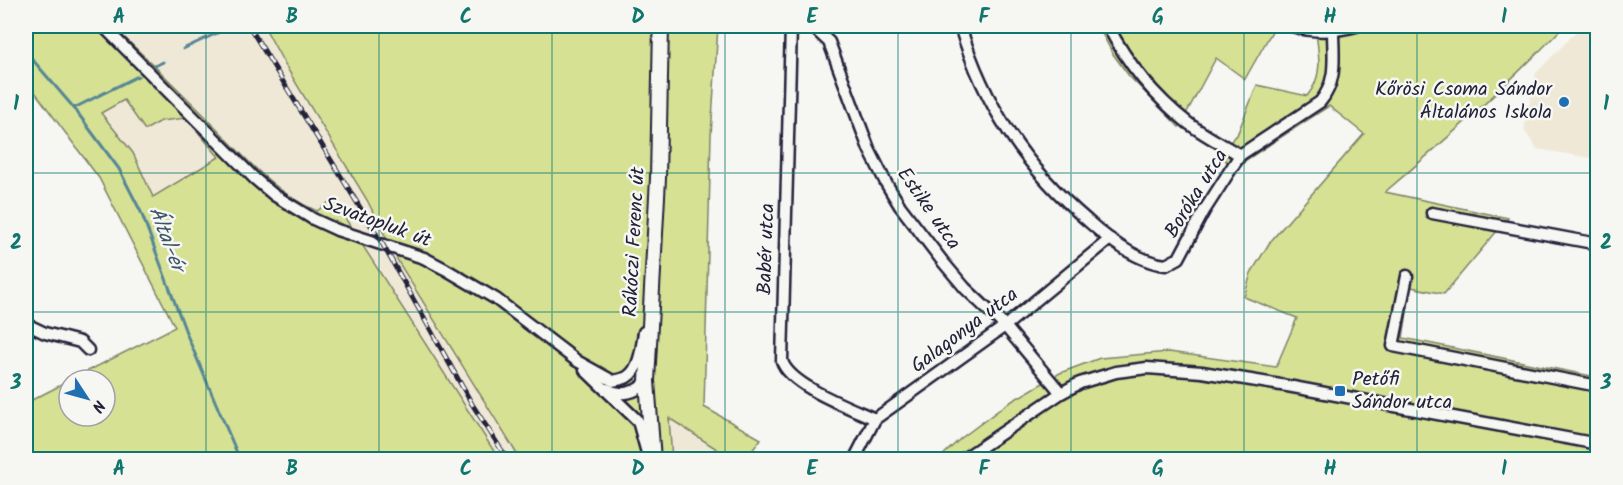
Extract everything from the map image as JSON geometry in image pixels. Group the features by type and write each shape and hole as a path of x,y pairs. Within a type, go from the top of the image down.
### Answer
{"main road":[{"name":"Rákóczi Ferenc út","path":"651,459 648,411 643,385 653,278 662,26"}],"street":[{"name":"Szvatopluk út","path":"103,26 255,179 274,195 313,219 337,230 424,258 446,269 496,299 577,361 613,381 643,385"},
{"name":"Babér utca","path":"791,26 782,361 787,371 801,382 875,419"},
{"name":"Estike utca","path":"804,26 821,33 829,42 869,149 900,206 965,288 1005,326 1061,393"},
{"name":"Boróka utca","path":"960,26 985,90 1000,120 1017,146 1051,188 1110,239 1142,258 1166,266 1179,258 1204,211 1240,155 1320,102 1327,94 1334,74 1333,31"},
{"path":"1108,26 1129,60 1164,101 1189,124 1240,155"},
{"path":"1292,26 1308,30 1333,31 1356,26"},
{"path":"1432,213 1598,244"},
{"name":"Galagonya utca","path":"854,459 875,419 1005,326 1110,239"},
{"path":"1407,276 1393,346 1598,386"},
{"path":"613,381 628,377 635,368 641,350 653,278"},
{"path":"26,324 45,333 80,342 88,350"},
{"name":"Szvatopluk út","path":"577,361 639,422 651,459"},
{"path":"962,459 1061,393 1080,383 1116,372 1147,368 1180,370 1293,387 1598,444"},
{"path":"599,384 616,394 643,385"}],"shaded area":[{"path":"112,26 264,26 367,200 399,263 520,459 499,459 333,200 317,211 302,204 276,185"},
{"name":"Kőrösi Csoma Sándor Általános Iskola","path":"1581,27 1597,30 1597,159 1537,149 1524,130 1536,73"},
{"path":"124,100 145,130 161,121 186,118 219,157 153,197 133,153 101,112"},
{"path":"669,417 732,459 672,459"}],"green space":[{"path":"26,26 112,26 270,182 317,211 333,199 499,459 26,459 26,403 57,387 57,428 117,428 117,368 94,368 175,327 99,178 26,80","holes":["124,100 145,130 161,121 186,118 219,157 153,197 133,153 101,113"]},
{"path":"264,26 718,26 711,135 704,407 761,439 751,452 761,459 732,459 669,418 672,459 520,459 399,263 367,200"},
{"path":"1098,26 1275,26 1245,79 1216,58 1179,127 1129,76 1113,54"},
{"path":"1315,26 1564,26 1477,111 1385,192 1508,218 1444,294 1411,287 1403,338 1597,377 1597,459 938,460 960,439 1007,404 1060,373 1100,358 1169,352 1276,367 1297,318 1244,297 1251,273 1270,242 1364,134 1329,106 1246,160 1238,170 1225,160 1222,150 1237,135 1257,85 1307,96 1313,88 1319,62"}],"waterway":[{"path":"183,49 232,26"},
{"name":"Által-ér","path":"26,52 74,108 119,169 141,212 187,335 240,460"},
{"path":"151,68 163,62"},
{"path":"74,108 138,76"}],"railway":[{"path":"249,26 383,245 472,404 508,460"}],"place":[{"name":"Kőrösi Csoma Sándor Általános Iskola","path":"1564,102"},
{"name":"Petőfi Sándor utca","path":"1340,391"}]}
